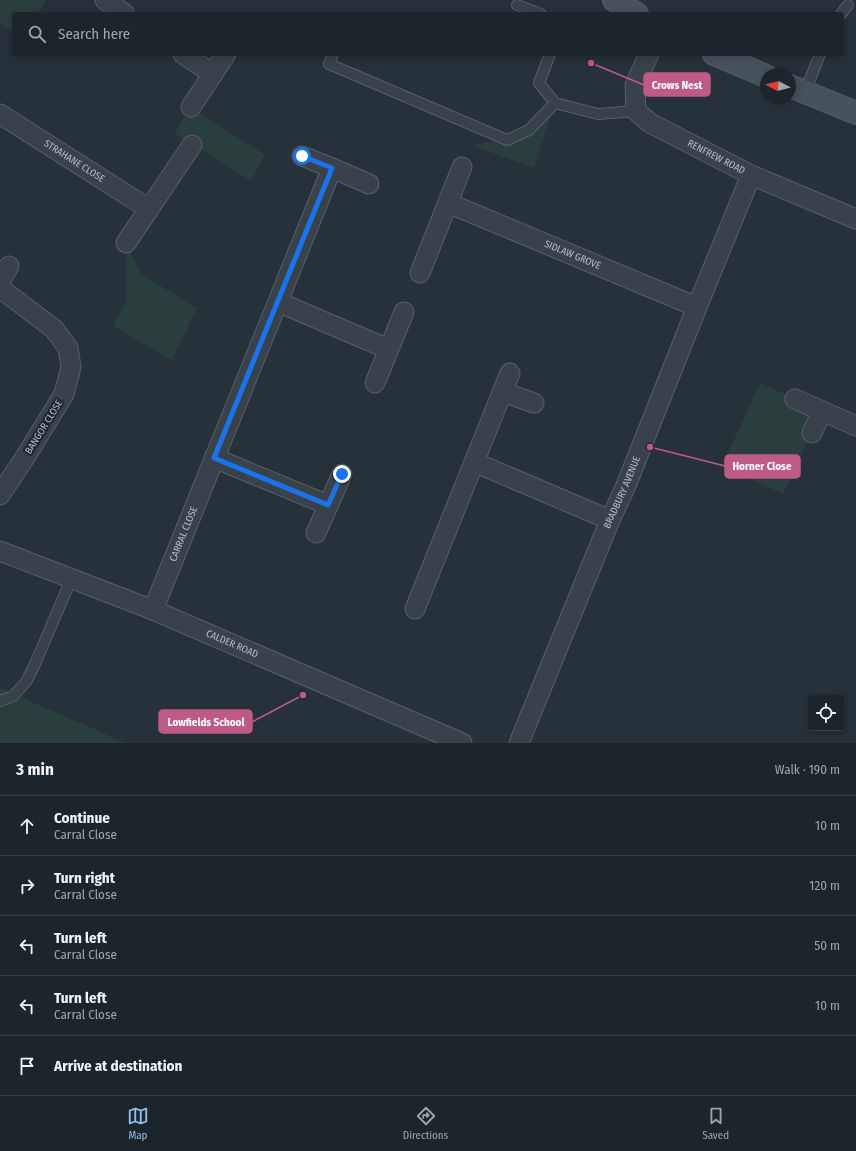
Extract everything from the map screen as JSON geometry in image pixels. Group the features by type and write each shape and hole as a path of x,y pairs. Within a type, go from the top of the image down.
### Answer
{"street":[{"path":"105,0 122,12"},
{"path":"614,0 634,12"},
{"path":"186,56 213,74"},
{"path":"191,107 225,56"},
{"path":"636,111 635,85 648,56"},
{"path":"719,56 760,73"},
{"path":"798,89 856,113"},
{"name":"RENFREW ROAD","path":"636,111 650,123 751,175 856,219"},
{"name":"STRAHANE CLOSE","path":"0,114 149,209"},
{"path":"126,243 192,145"},
{"path":"302,156 369,184"},
{"path":"420,273 462,166"},
{"name":"CARRAL CLOSE","path":"153,610 332,168"},
{"name":"BRADBURY AVENUE","path":"518,743 610,520 626,488 751,175"},
{"name":"SIDLAW GROVE","path":"448,203 697,307"},
{"name":"BANGOR CLOSE","path":"0,288 54,329 68,348 71,367 64,394 0,495"},
{"path":"278,302 388,349"},
{"path":"375,383 404,312"},
{"path":"415,609 510,373"},
{"path":"503,392 534,403"},
{"path":"795,399 856,426"},
{"path":"812,432 822,411"},
{"path":"214,458 328,505"},
{"path":"474,462 610,520"},
{"path":"316,533 342,474"},
{"name":"CALDER ROAD","path":"0,551 153,610 462,743"}],"lane":[{"path":"517,5 535,12"},
{"path":"843,12 848,5"},
{"path":"333,56 329,64 507,140 529,130 555,102"},
{"path":"549,56 539,83 555,102 598,114 636,111"},
{"path":"798,89 819,56"},
{"path":"0,701 13,696 26,682 67,589 69,578"}],"green space":[{"path":"0,0 46,0 38,12 12,12 12,32 0,24"},
{"path":"555,103 534,168 471,145 507,140 529,130"},
{"path":"191,107 265,155 251,181 174,133"},
{"path":"126,243 141,274 197,308 172,360 113,326 126,302"},
{"path":"760,383 822,411 783,494 722,466"},
{"path":"0,688 126,743 0,743"}],"place":[{"name":"Crows Nest","path":"591,63"},
{"name":"Horner Close","path":"650,447"},
{"name":"Lowfields School","path":"303,695"}],"route":[{"path":"302,156 332,168 214,458 328,505 342,474"}]}
